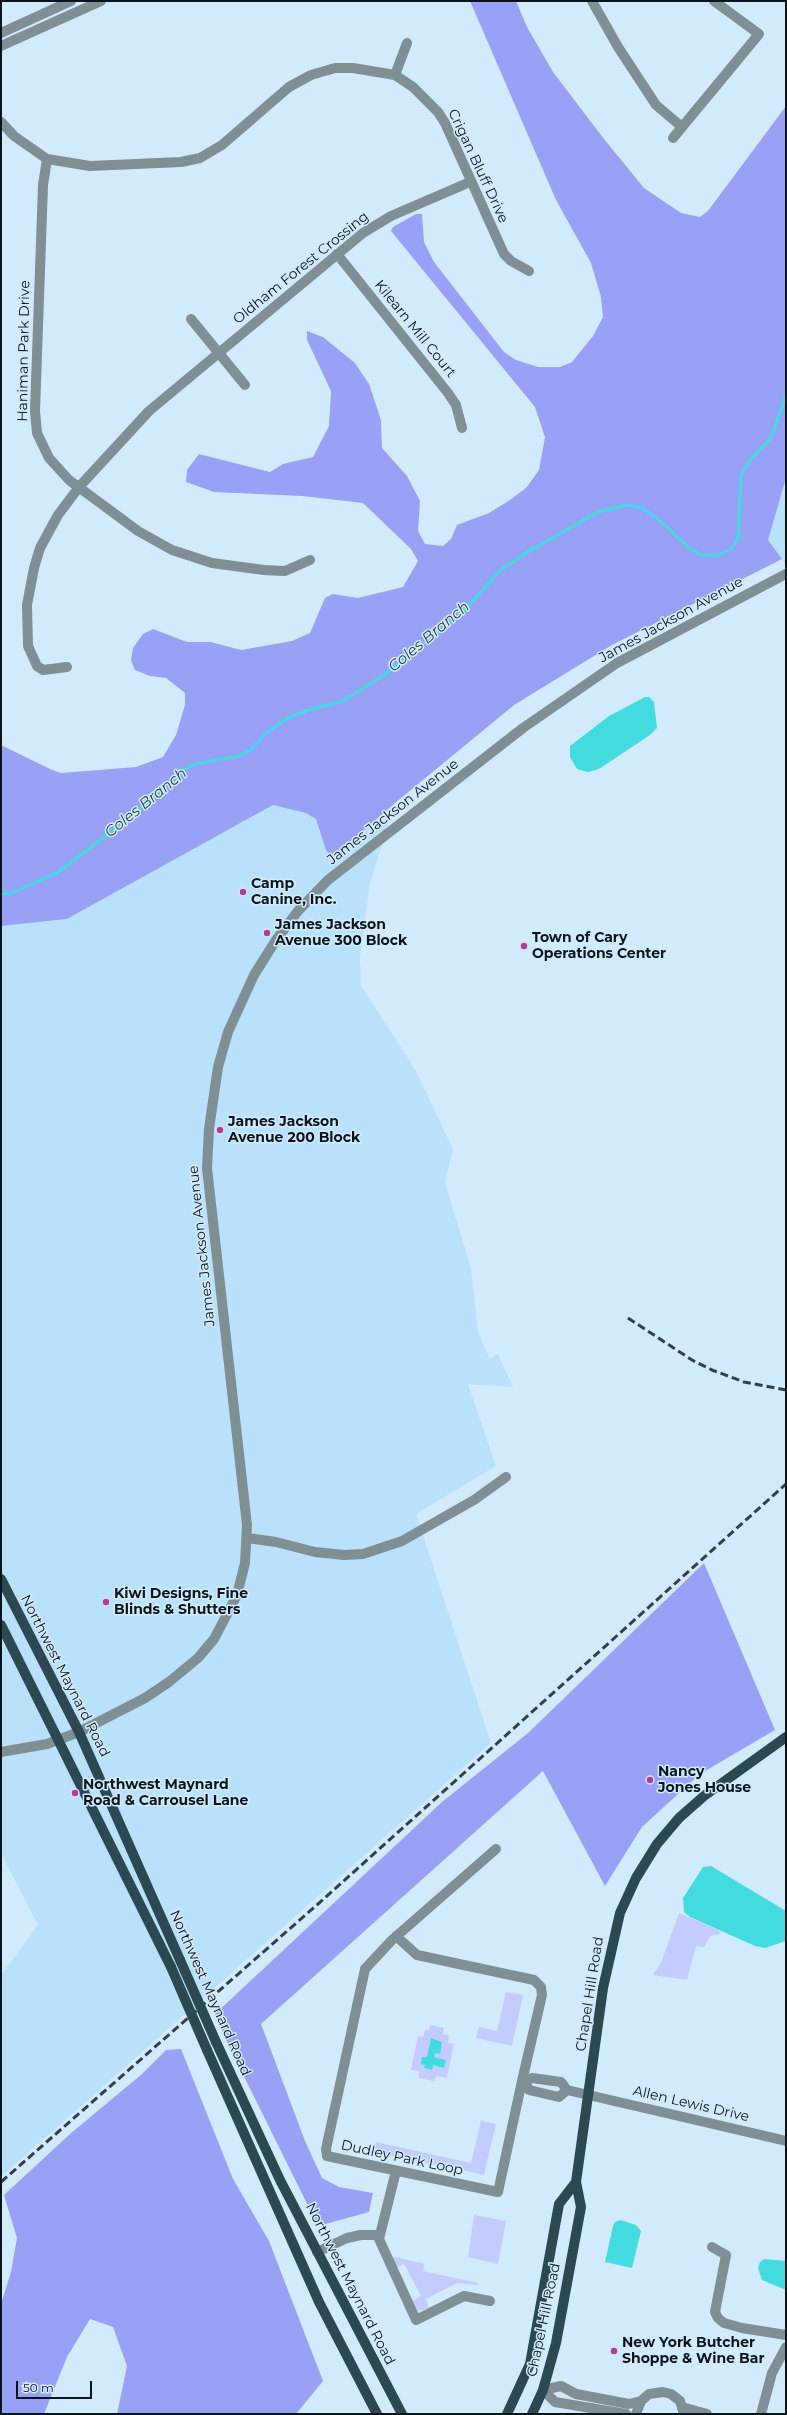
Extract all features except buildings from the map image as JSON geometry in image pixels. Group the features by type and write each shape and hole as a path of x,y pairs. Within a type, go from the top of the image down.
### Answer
{"main road":[{"name":"Northwest Maynard Road","path":"1,1579 79,1732 216,2042 280,2180 402,2414"},
{"name":"Northwest Maynard Road","path":"1,1625 171,1967 319,2302 377,2414"},
{"name":"Chapel Hill Road","path":"532,2414 543,2390 556,2342 581,2207 576,2182 590,2094 609,1953 620,1913 636,1878 657,1844 679,1818 704,1796 786,1737"},
{"name":"Chapel Hill Road","path":"507,2414 530,2364 559,2204 576,2182"}],"street":[{"path":"1,32 71,1"},
{"path":"1,46 101,1"},
{"path":"673,138 759,34 714,1"},
{"path":"596,2 618,47 656,106 682,127"},
{"path":"395,75 407,43"},
{"name":"Crigan Bluff Drive","path":"1,122 19,140 47,159 90,166 189,161 200,158 222,145 289,87 311,75 335,68 353,68 395,75 413,87 438,112 445,123 470,182 504,254 511,261 530,271"},
{"name":"Haniman Park Drive","path":"47,159 43,185 36,396 37,433 43,448 55,466 79,488 156,542 192,557 236,567 285,571 310,560"},
{"name":"Oldham Forest Crossing","path":"67,667 43,670 37,666 28,646 27,605 34,568 40,548 58,515 79,488 149,411 337,254 376,224 470,182"},
{"name":"Kilearn Mill Court","path":"337,254 448,393 456,405 462,428"},
{"path":"191,319 245,385"},
{"name":"James Jackson Avenue","path":"1,1752 59,1740 79,1732 145,1698 173,1680 198,1658 214,1639 230,1611 242,1578 247,1538 241,1460 207,1166 210,1109 218,1067 236,1013 254,975 287,924 328,880 523,728 618,663 786,574"},
{"path":"247,1538 276,1542 321,1553 344,1555 363,1554 402,1541 474,1500 506,1477"},
{"name":"Dudley Park Loop","path":"396,1936 417,1955 534,1980 541,1987 542,1995 498,2192 327,2156 326,2149 365,1969 396,1936 496,1849"},
{"path":"532,2078 561,2082 567,2090 559,2097 529,2090 523,2081 532,2078"},
{"name":"Allen Lewis Drive","path":"567,2090 590,2094 786,2141"},
{"path":"396,2171 379,2239 416,2320 464,2296 490,2301"},
{"path":"317,2252 347,2238 361,2235 380,2235"},
{"path":"712,2247 726,2254 715,2312 718,2318 724,2323 742,2328 786,2335"},
{"path":"761,2414 772,2374 786,2347"},
{"path":"543,2390 561,2386 576,2394 629,2404 641,2401 649,2394 663,2392 675,2398 683,2410 707,2414"},
{"path":"543,2390 555,2402 626,2414"},
{"path":"636,2414 641,2401"}],"shaded area":[{"path":"470,1 516,1 527,27 553,72 604,139 644,188 681,213 700,217 708,211 786,106 786,478 768,540 782,559 612,645 514,705 331,858 326,850 316,819 306,813 273,805 67,919 1,926 1,745 61,773 136,767 163,757 176,735 185,705 185,693 166,678 150,676 135,670 131,660 133,648 143,634 153,629 187,642 211,642 241,650 292,641 310,633 325,598 333,594 358,598 403,587 418,561 411,549 363,503 302,496 214,492 186,482 187,470 199,454 270,472 283,464 313,457 329,426 331,391 307,340 307,331 323,337 355,363 369,384 381,420 382,448 407,476 420,501 418,531 425,544 443,546 451,539 457,525 489,513 510,500 527,487 539,470 545,437 535,407 391,231 393,227 416,214 422,214 424,242 434,262 504,352 516,360 538,367 560,367 572,362 593,336 603,317 601,297 591,263 556,200"},
{"path":"786,408 786,565 755,523"},
{"path":"645,697 649,697 654,702 657,728 650,735 599,769 588,772 577,769 570,757 570,746 609,716"},
{"path":"377,748 398,793 370,883 360,957 361,986 415,1069 453,1149 445,1183 471,1268 478,1332 490,1359 498,1354 513,1387 468,1384 496,1466 416,1514 491,1743 1,2177 1,1975 38,1925 1,1853 1,926 67,919"},
{"path":"704,1563 775,1730 700,1774 642,1827 605,1886 543,1771 261,2024 305,2141 322,2178 339,2187 373,2193 369,2212 318,2226 229,2046 215,2014 442,1802 528,1733"},
{"path":"711,1866 786,1911 786,1941 765,1948 755,1946 690,1917 684,1912 683,1898 703,1867"},
{"path":"679,1913 718,1930 721,1934 710,1936 704,1947 696,1946 687,1980 653,1975 661,1963"},
{"path":"506,1992 523,1995 512,2046 476,2038 479,2027 497,2031"},
{"path":"430,2025 444,2028 443,2034 449,2036 448,2043 454,2044 447,2078 436,2076 434,2081 418,2078 419,2071 411,2070 418,2036 423,2037 425,2030 429,2030"},
{"path":"431,2038 442,2042 440,2054 435,2053 434,2057 446,2060 444,2068 433,2065 432,2070 424,2068 425,2065 421,2064 422,2057 427,2057"},
{"path":"181,2049 233,2179 269,2241 323,2381 296,2414 117,2414 127,2366 113,2327 90,2319 67,2357 44,2414 1,2414 1,2304 11,2272 17,2238 4,2195 70,2134 142,2074 166,2050"},
{"path":"481,2121 496,2124 484,2175 374,2152 376,2142 471,2163"},
{"path":"474,2215 506,2221 498,2264 468,2257"},
{"path":"620,2220 636,2225 641,2231 632,2268 605,2262 613,2226 615,2222"},
{"path":"394,2257 422,2263 424,2264 423,2271 478,2283 478,2285 457,2283 426,2299 429,2308 418,2311 413,2301 421,2296 404,2264 397,2267 392,2259"},
{"path":"764,2259 786,2261 786,2290 762,2280 758,2268 760,2262"}],"waterway":[{"name":"Coles Branch","path":"1,895 14,892 57,873 142,808 181,771 195,764 239,756 252,749 266,733 288,718 311,709 341,702 383,676 456,619 500,571 524,554 598,512 626,505 640,507 657,518 689,548 701,555 716,556 731,549 738,539 741,475 750,460 771,438 786,395"}],"railway":[{"path":"628,1318 692,1360 712,1370 744,1382 786,1390"},
{"path":"1,2182 318,1904 786,1484"}],"place":[{"name":"Camp Canine, Inc.","path":"243,892"},
{"name":"James Jackson Avenue 300 Block","path":"267,933"},
{"name":"Town of Cary Operations Center","path":"524,946"},
{"name":"James Jackson Avenue 200 Block","path":"220,1130"},
{"name":"Kiwi Designs, Fine Blinds & Shutters","path":"106,1602"},
{"name":"Nancy Jones House","path":"650,1780"},
{"name":"Northwest Maynard Road & Carrousel Lane","path":"75,1793"},
{"name":"New York Butcher Shoppe & Wine Bar","path":"614,2351"}]}
